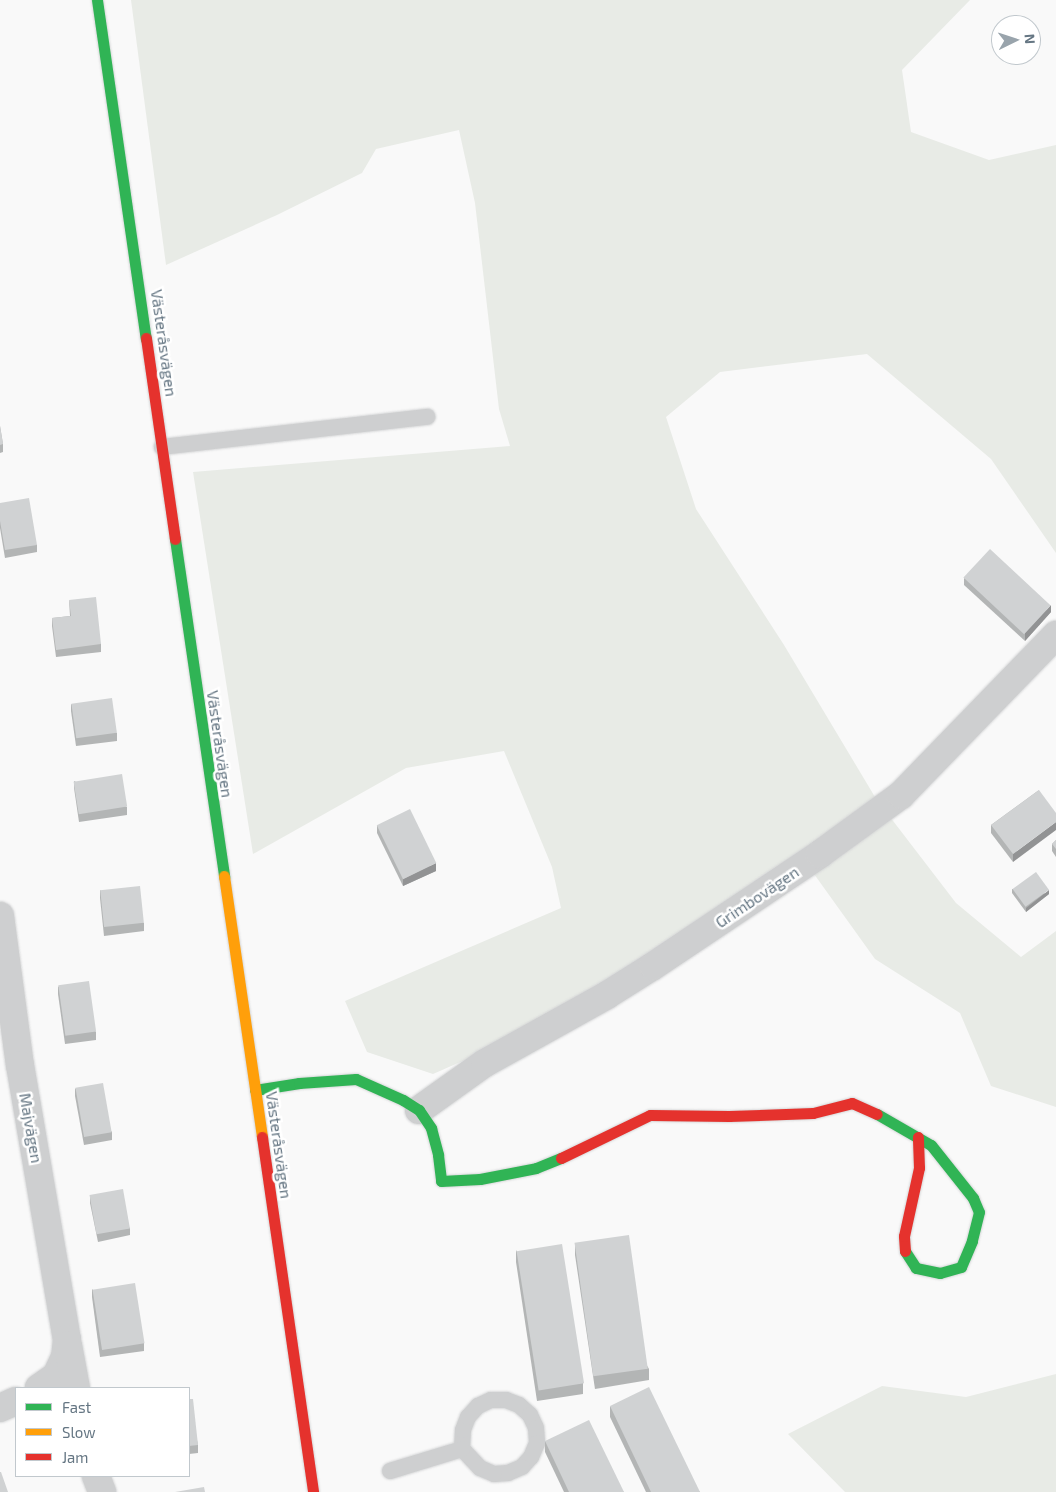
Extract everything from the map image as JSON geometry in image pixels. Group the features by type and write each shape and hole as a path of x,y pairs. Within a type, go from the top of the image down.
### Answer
{"street":[{"name":"Västeråsvägen","path":"97,0 312,1492"},
{"name":"Grimbovägen","path":"420,1110 485,1063 607,995 653,966 820,854 901,795 1056,635"},
{"name":"Majvägen","path":"0,916 20,1065 76,1387"},
{"path":"254,1090 299,1082 356,1080 403,1100 420,1110 431,1128 438,1155 441,1181 480,1179 536,1168 595,1144 650,1115 729,1116 813,1113 852,1103 890,1120 932,1145 973,1198 978,1212 972,1241 960,1267 940,1273 916,1268 905,1254 904,1236 919,1168 918,1137"},
{"name":"Majvägen","path":"41,1387 56,1376 65,1357 67,1339"},
{"path":"96,1477 102,1492"}],"lane":[{"path":"162,446 427,417"},
{"path":"491,1400 506,1400 519,1405 530,1415 536,1428 537,1443 531,1456 522,1467 508,1473 494,1474 480,1468 462,1449 463,1430 468,1417 478,1406 491,1400"},
{"path":"390,1472 462,1449"}],"shaded area":[{"path":"131,0 970,0 902,70 911,132 989,160 1056,145 1056,553 991,459 867,354 720,372 666,417 696,509 784,645 875,797 792,866 506,1042 433,1074 367,1052 345,1001 561,908 552,867 504,751 406,768 253,854 193,472 510,446 499,409 475,203 459,130 376,149 362,173 277,215 166,265"},
{"path":"887,813 956,903 1021,957 1056,931 1056,1107 991,1086 960,1013 875,959 814,874"},
{"path":"1056,1374 1056,1492 845,1492 788,1434 882,1386 966,1397"}],"building":[{"path":"0,426 3,444 0,445"},
{"path":"29,498 37,545 5,550 0,521 0,503"},
{"path":"990,549 1051,606 1024,634 963,578"},
{"path":"96,597 101,644 56,650 52,618 71,616 69,600"},
{"path":"112,698 117,733 76,738 71,704"},
{"path":"122,774 127,807 79,814 74,782"},
{"path":"1039,790 1056,813 1056,822 1013,854 991,825"},
{"path":"410,809 436,863 403,879 377,825"},
{"path":"1056,840 1056,849 1052,844"},
{"path":"1036,872 1049,890 1025,907 1013,889"},
{"path":"140,886 144,923 104,927 100,890"},
{"path":"89,981 96,1032 65,1036 58,985"},
{"path":"103,1083 112,1132 84,1137 75,1088"},
{"path":"123,1189 130,1228 96,1234 90,1195"},
{"path":"629,1235 648,1369 593,1376 575,1243"},
{"path":"562,1244 584,1383 539,1390 517,1251"},
{"path":"135,1283 145,1343 102,1350 93,1290"},
{"path":"649,1387 700,1492 651,1492 610,1406"},
{"path":"190,1399 193,1399 198,1445 190,1446"},
{"path":"589,1420 624,1492 569,1492 545,1441"},
{"path":"1,1472 8,1492 0,1492"},
{"path":"204,1487 205,1492 175,1492"}],"traffic: fast":[{"path":"97,0 146,338"},
{"path":"175,539 224,876"},
{"path":"255,1090 299,1083 356,1079 403,1100 419,1110 431,1128 438,1155 441,1181 480,1179 536,1168 561,1158"},
{"path":"877,1114 931,1145 973,1198 979,1212 972,1241 961,1267 940,1273 916,1268 905,1251"}],"traffic: slow":[{"path":"224,876 262,1137"}],"traffic: jam":[{"path":"146,338 175,539"},
{"path":"561,1158 650,1115 729,1116 813,1113 852,1103 877,1114"},
{"path":"262,1137 313,1492"},
{"path":"905,1251 904,1236 919,1168 918,1137"}]}
